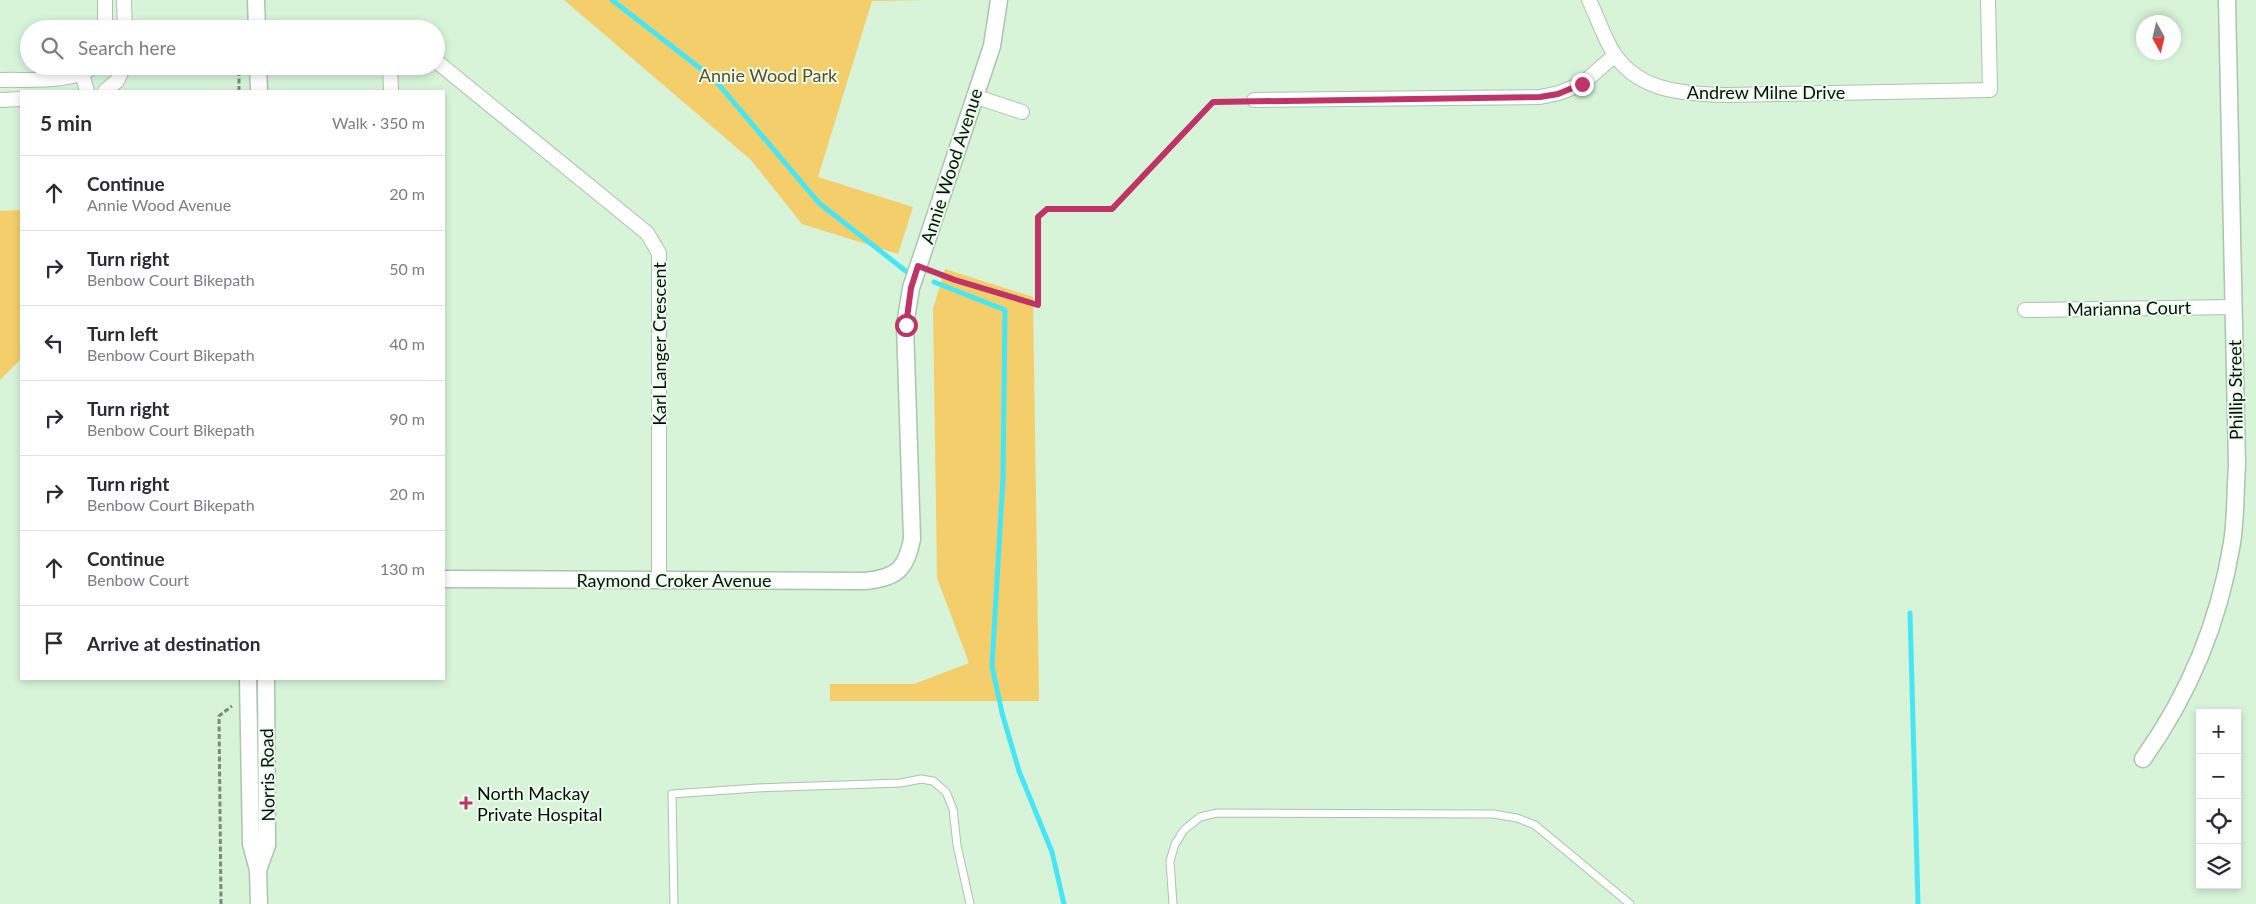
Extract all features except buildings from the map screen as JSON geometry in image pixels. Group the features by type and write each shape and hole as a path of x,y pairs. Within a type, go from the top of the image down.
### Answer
{"street":[{"path":"104,20 105,0"},
{"path":"124,0 125,20"},
{"path":"250,20 251,0"},
{"path":"256,0 257,20"},
{"name":"Annie Wood Avenue","path":"900,569 909,557 912,540 906,325 911,288 992,46 999,0"},
{"name":"Andrew Milne Drive","path":"1589,0 1615,55 1637,78 1662,88 1694,94 1990,90 1988,0"},
{"name":"Phillip Street","path":"2143,759 2163,730 2192,680 2218,612 2232,541 2237,466 2227,0"},
{"path":"1254,100 1540,97 1558,94 1582,84 1615,55"},
{"name":"Karl Langer Crescent","path":"445,68 647,233 659,253 659,580"},
{"path":"0,80 29,85 70,75"},
{"path":"87,90 88,75"},
{"path":"106,90 117,81 120,75"},
{"path":"249,90 250,75"},
{"path":"258,75 259,90"},
{"path":"390,75 391,90"},
{"path":"974,96 1022,112"},
{"path":"0,100 20,99"},
{"name":"Marianna Court","path":"2025,310 2234,307"},
{"name":"Raymond Croker Avenue","path":"445,579 866,581 886,579 900,569"},
{"name":"Norris Road","path":"248,680 251,844 258,870 259,904"},
{"name":"Norris Road","path":"258,870 267,845 266,680"}],"lane":[{"path":"674,904 672,794 757,788 901,783 921,779 933,781 946,792 953,809 957,845 970,904"},
{"path":"1173,904 1170,861 1175,844 1184,830 1200,817 1217,813 1237,813 1493,814 1517,818 1535,825 1630,904"}],"path":[{"path":"239,75 239,90"},
{"path":"918,266 955,280 1038,305 1038,217 1047,209 1112,209 1213,102 1254,100"},
{"path":"221,904 219,716 235,704"}],"green space":[{"name":"Annie Wood Park","path":"564,0 935,0 872,1 818,177 913,207 898,254 802,224 751,160"},
{"path":"20,210 20,360 0,380 0,211"},
{"path":"945,269 1033,297 1039,701 830,701 830,684 914,684 969,663 937,578 933,309"}],"waterway":[{"path":"612,0 714,79 819,203 907,272"},
{"path":"934,282 1005,310 1003,478 992,666 1002,713 1019,771 1052,852 1064,904"},
{"path":"1910,613 1918,904"}],"place":[{"name":"North Mackay Private Hospital","path":"466,803"}],"route":[{"path":"906,325 911,288 918,266 955,280 1038,305 1038,217 1047,209 1112,209 1213,102 1540,97 1558,94 1582,84"}]}
